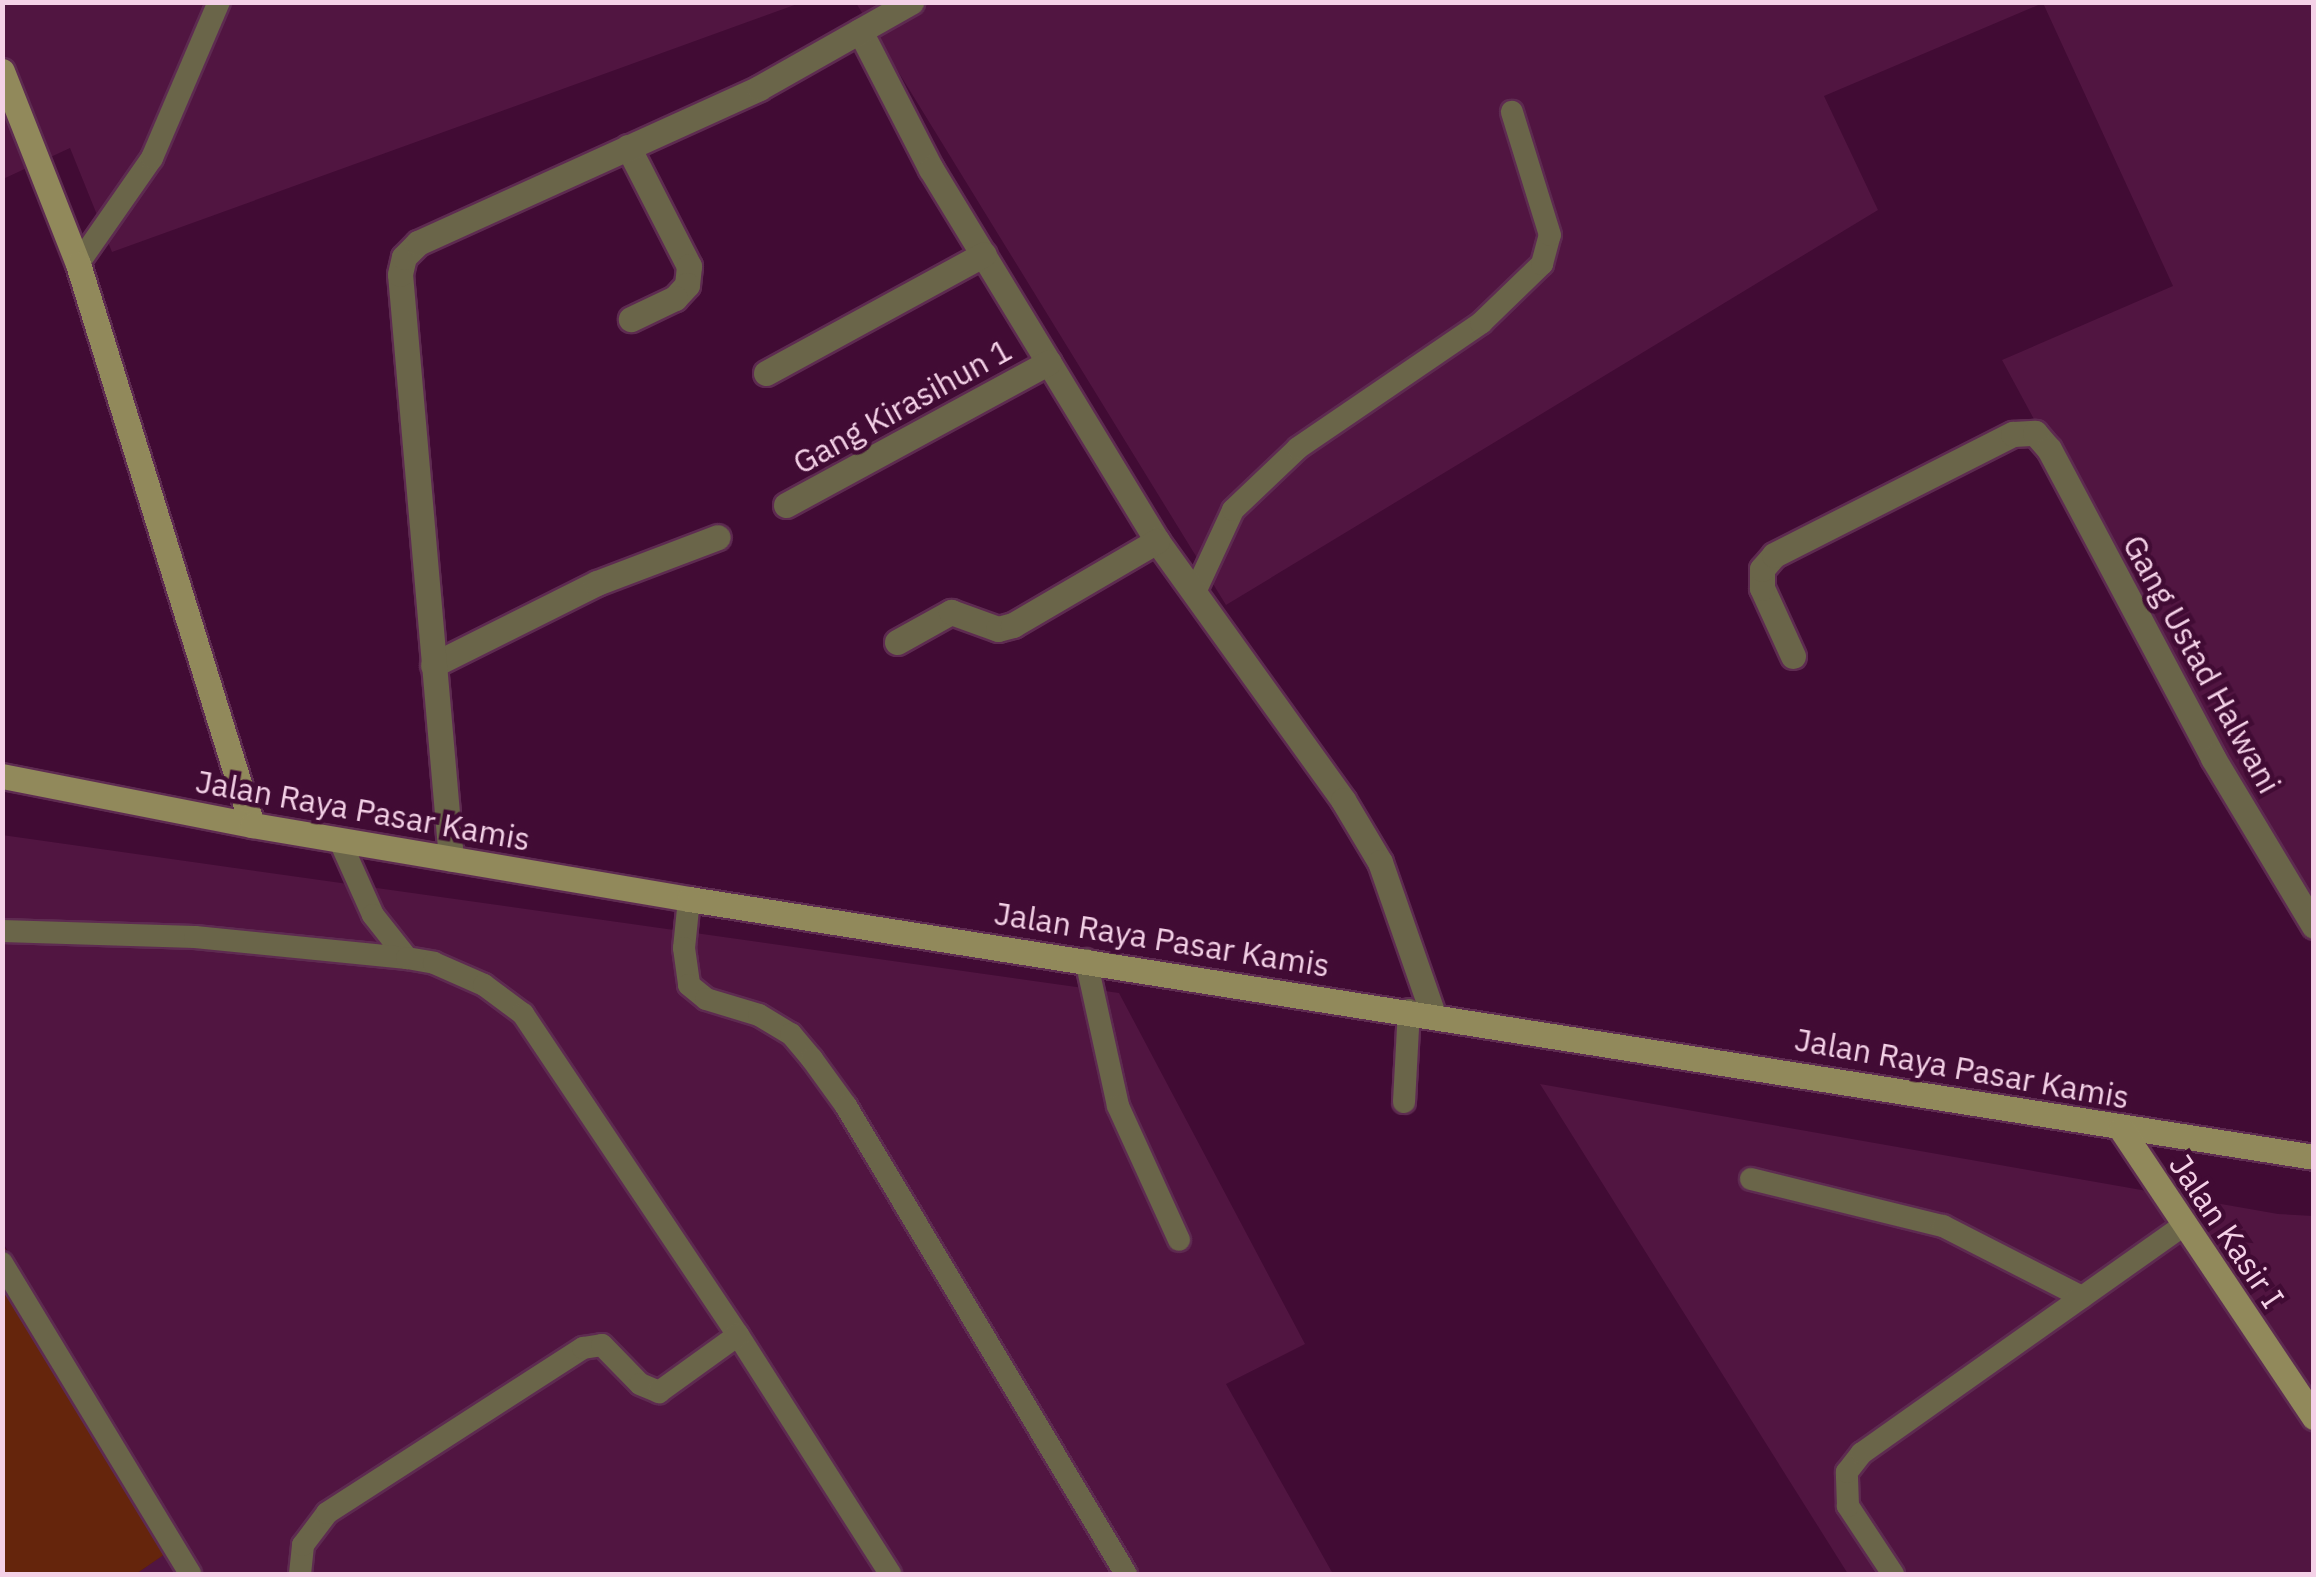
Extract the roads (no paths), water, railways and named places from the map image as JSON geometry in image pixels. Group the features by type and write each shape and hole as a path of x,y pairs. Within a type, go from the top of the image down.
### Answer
{"main road":[{"path":"2,71 78,264 252,825"},
{"name":"Jalan Raya Pasar Kamis","path":"2,776 451,859 2314,1157"},
{"name":"Jalan Kasir I","path":"2121,1129 2314,1417"}],"street":[{"path":"451,859 400,274 404,257 418,242 759,88 911,2"},
{"path":"860,31 931,169 1157,541 1343,800 1380,862 1420,1012"},
{"path":"628,147 689,266 687,284 674,298 631,319"},
{"path":"766,373 984,254"},
{"name":"Gang Kirasihun 1","path":"786,505 1049,362"},
{"name":"Gang Ustad Halwani","path":"1793,656 1762,588 1762,570 1774,555 2013,434 2035,432 2050,449 2213,758 2314,926"},
{"path":"433,665 597,583 718,537"},
{"path":"897,642 951,612 998,628 1013,625 1157,541"}],"lane":[{"path":"78,264 152,158 219,2"},
{"path":"1195,592 1232,510 1298,448 1481,322 1542,264 1550,235 1512,112"},
{"path":"339,840 373,915 407,958"},
{"path":"690,898 684,948 689,985 706,999 758,1015 791,1034 823,1075 1126,1574"},
{"path":"2,932 195,936 407,958 434,963 484,985 523,1014 738,1336 890,1574"},
{"path":"1086,960 1118,1106 1178,1240"},
{"path":"1404,1102 1420,1012"},
{"path":"1751,1179 1943,1226 2082,1298"},
{"path":"1893,1574 1848,1506 1847,1472 1862,1453 2184,1225"},
{"path":"2,1264 190,1574"},
{"path":"300,1574 303,1545 326,1512 583,1348 602,1345 640,1384 660,1392 738,1336"}]}
